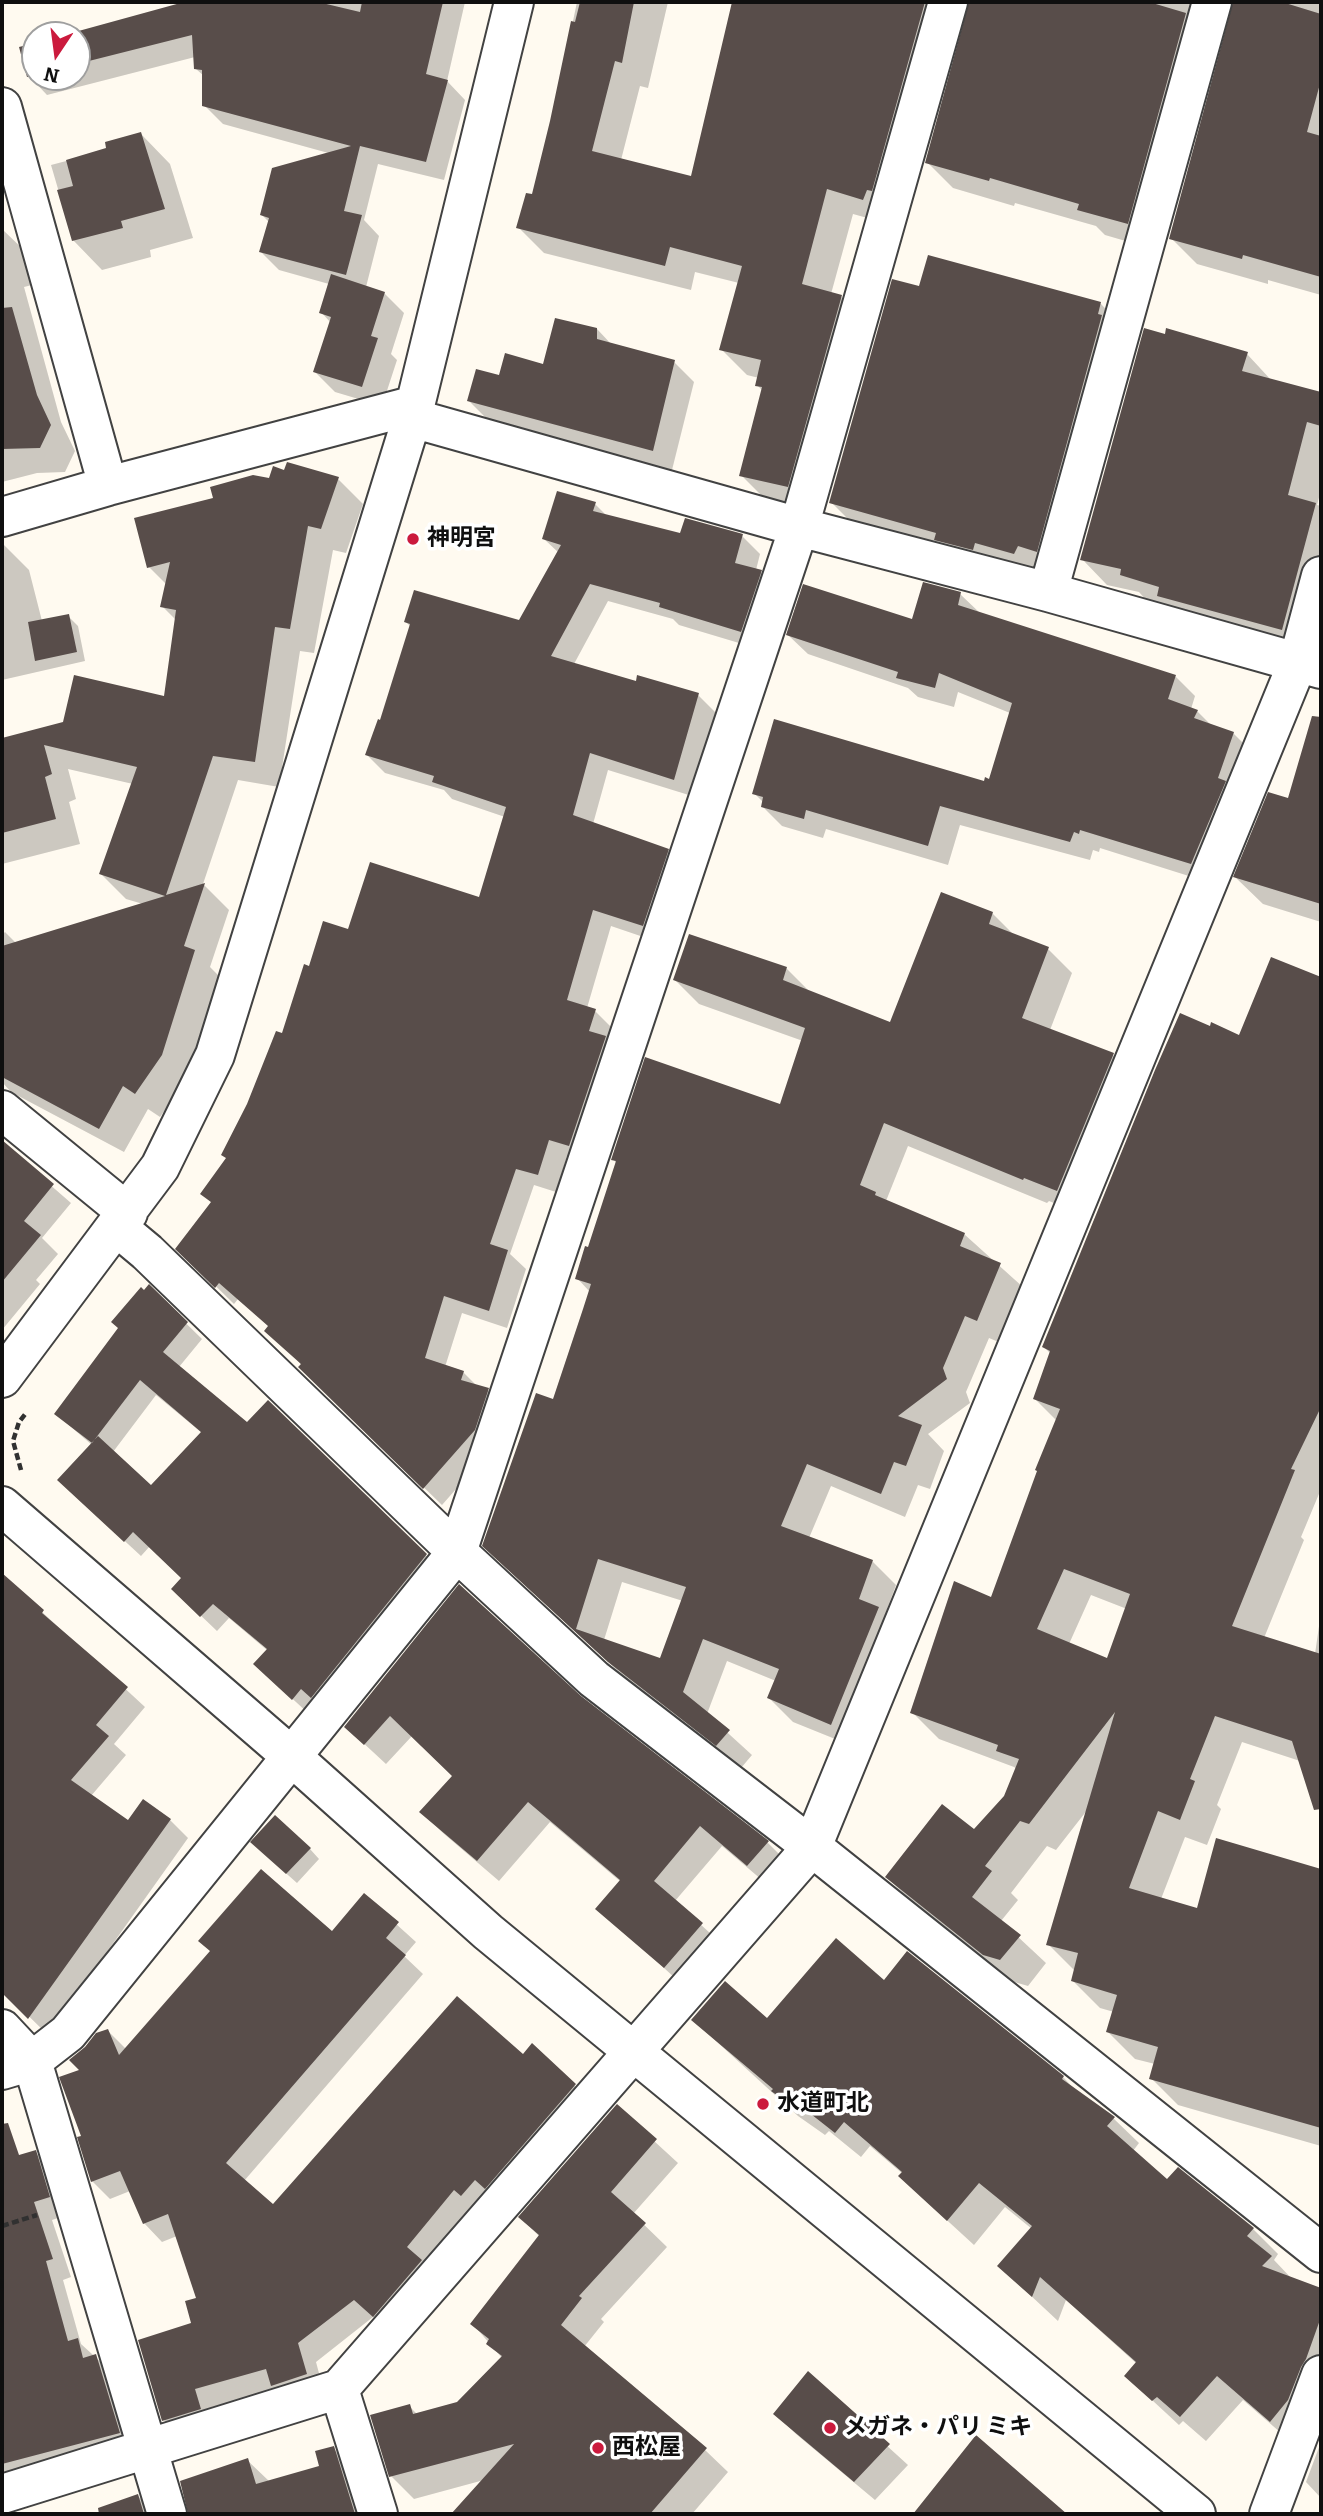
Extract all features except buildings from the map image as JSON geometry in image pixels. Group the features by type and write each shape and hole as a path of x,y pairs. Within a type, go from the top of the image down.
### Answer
{"street":[{"path":"2,1378 160,1167 215,1055 414,412 514,2"},
{"path":"17,2065 68,2033 457,1552 799,527 948,2"},
{"path":"1048,592 1212,2"},
{"path":"2,107 108,486"},
{"path":"2,517 108,486 414,412 799,527 1048,592 1309,665"},
{"path":"2,2494 339,2389 812,1847 1309,665 1321,576"},
{"path":"2,1110 122,1220 147,1252 457,1552 594,1679 812,1847 1321,2253"},
{"path":"2,1506 291,1756 488,1932 1196,2514"},
{"path":"2,2029 17,2065 167,2514"},
{"path":"1269,2514 1321,2375"},
{"path":"339,2389 378,2514"}],"path":[{"path":"23,1472 13,1441 19,1422 32,1405"}],"place":[{"name":"神明宮","path":"413,539"},
{"name":"水道町北","path":"763,2104"},
{"name":"メガネ・パリ ミキ","path":"830,2428"},
{"name":"西松屋","path":"598,2448"}]}
